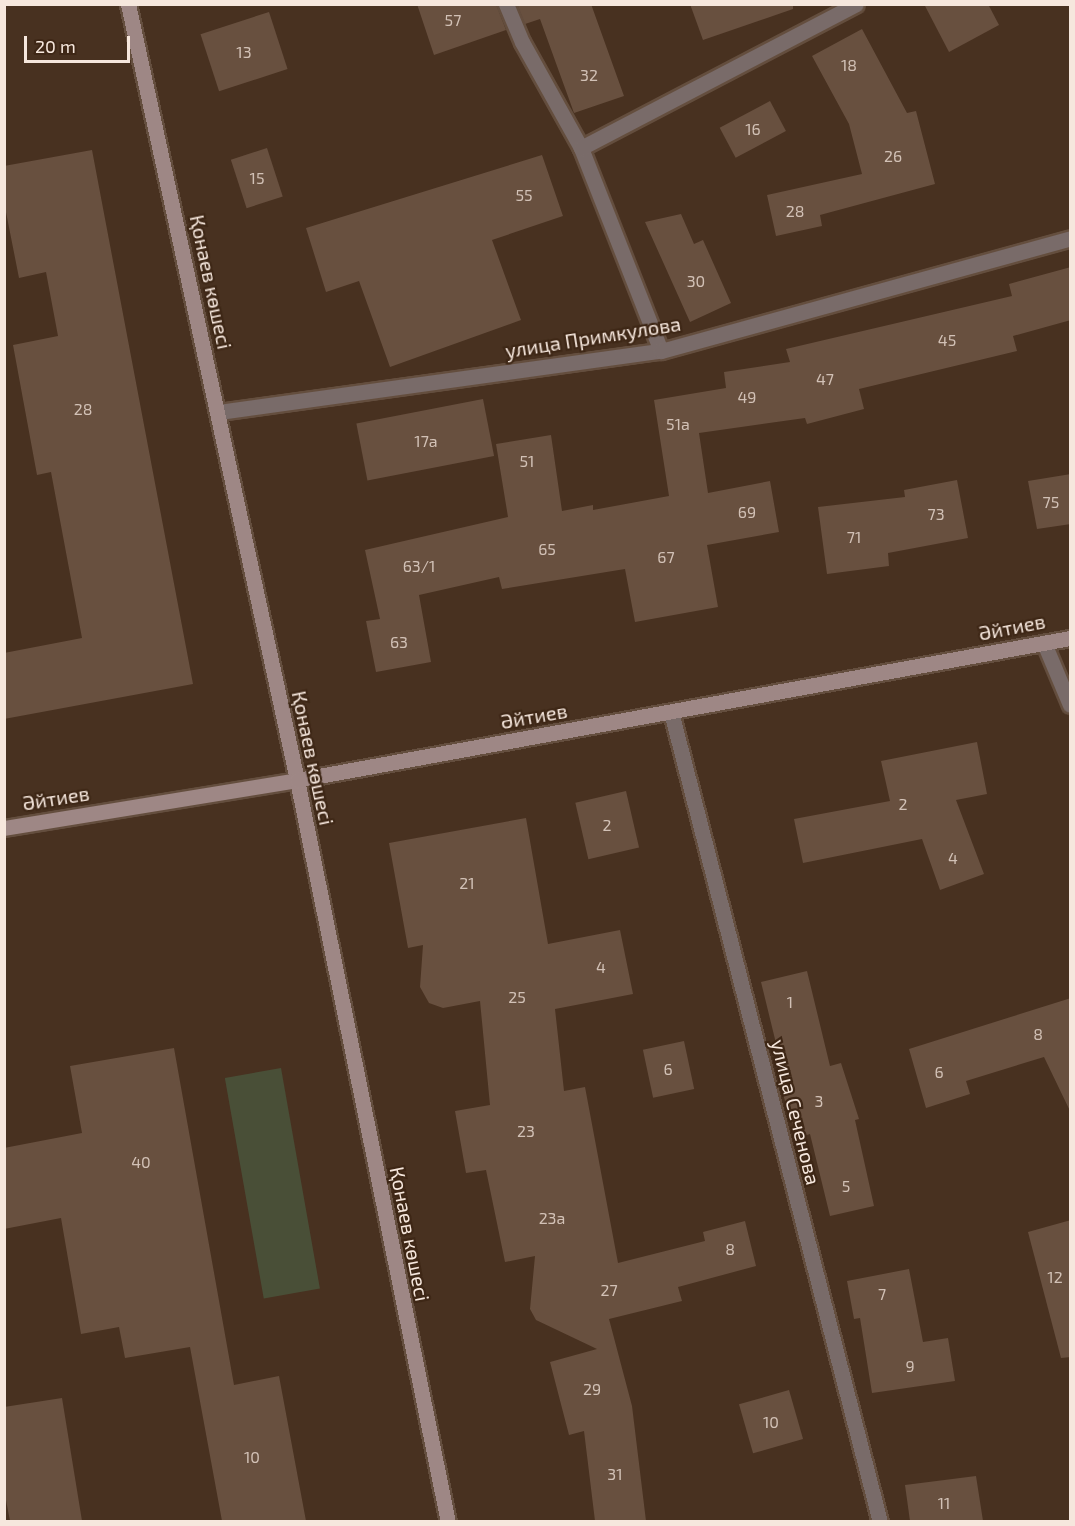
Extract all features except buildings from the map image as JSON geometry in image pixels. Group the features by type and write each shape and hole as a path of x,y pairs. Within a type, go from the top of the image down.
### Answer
{"main road":[{"name":"Қонаев көшесі","path":"128,4 219,412 297,780 448,1521"},
{"name":"Әйтиев","path":"4,828 297,780 1071,638"}],"street":[{"path":"506,4 522,42 581,148 661,351"},
{"path":"581,148 856,4"},
{"name":"улица Примкулова","path":"219,412 661,351 1071,238"},
{"path":"1044,643 1071,705"},
{"name":"улица Сеченова","path":"671,712 880,1521"}],"green space":[{"path":"281,1068 320,1289 264,1298 225,1078"}]}
